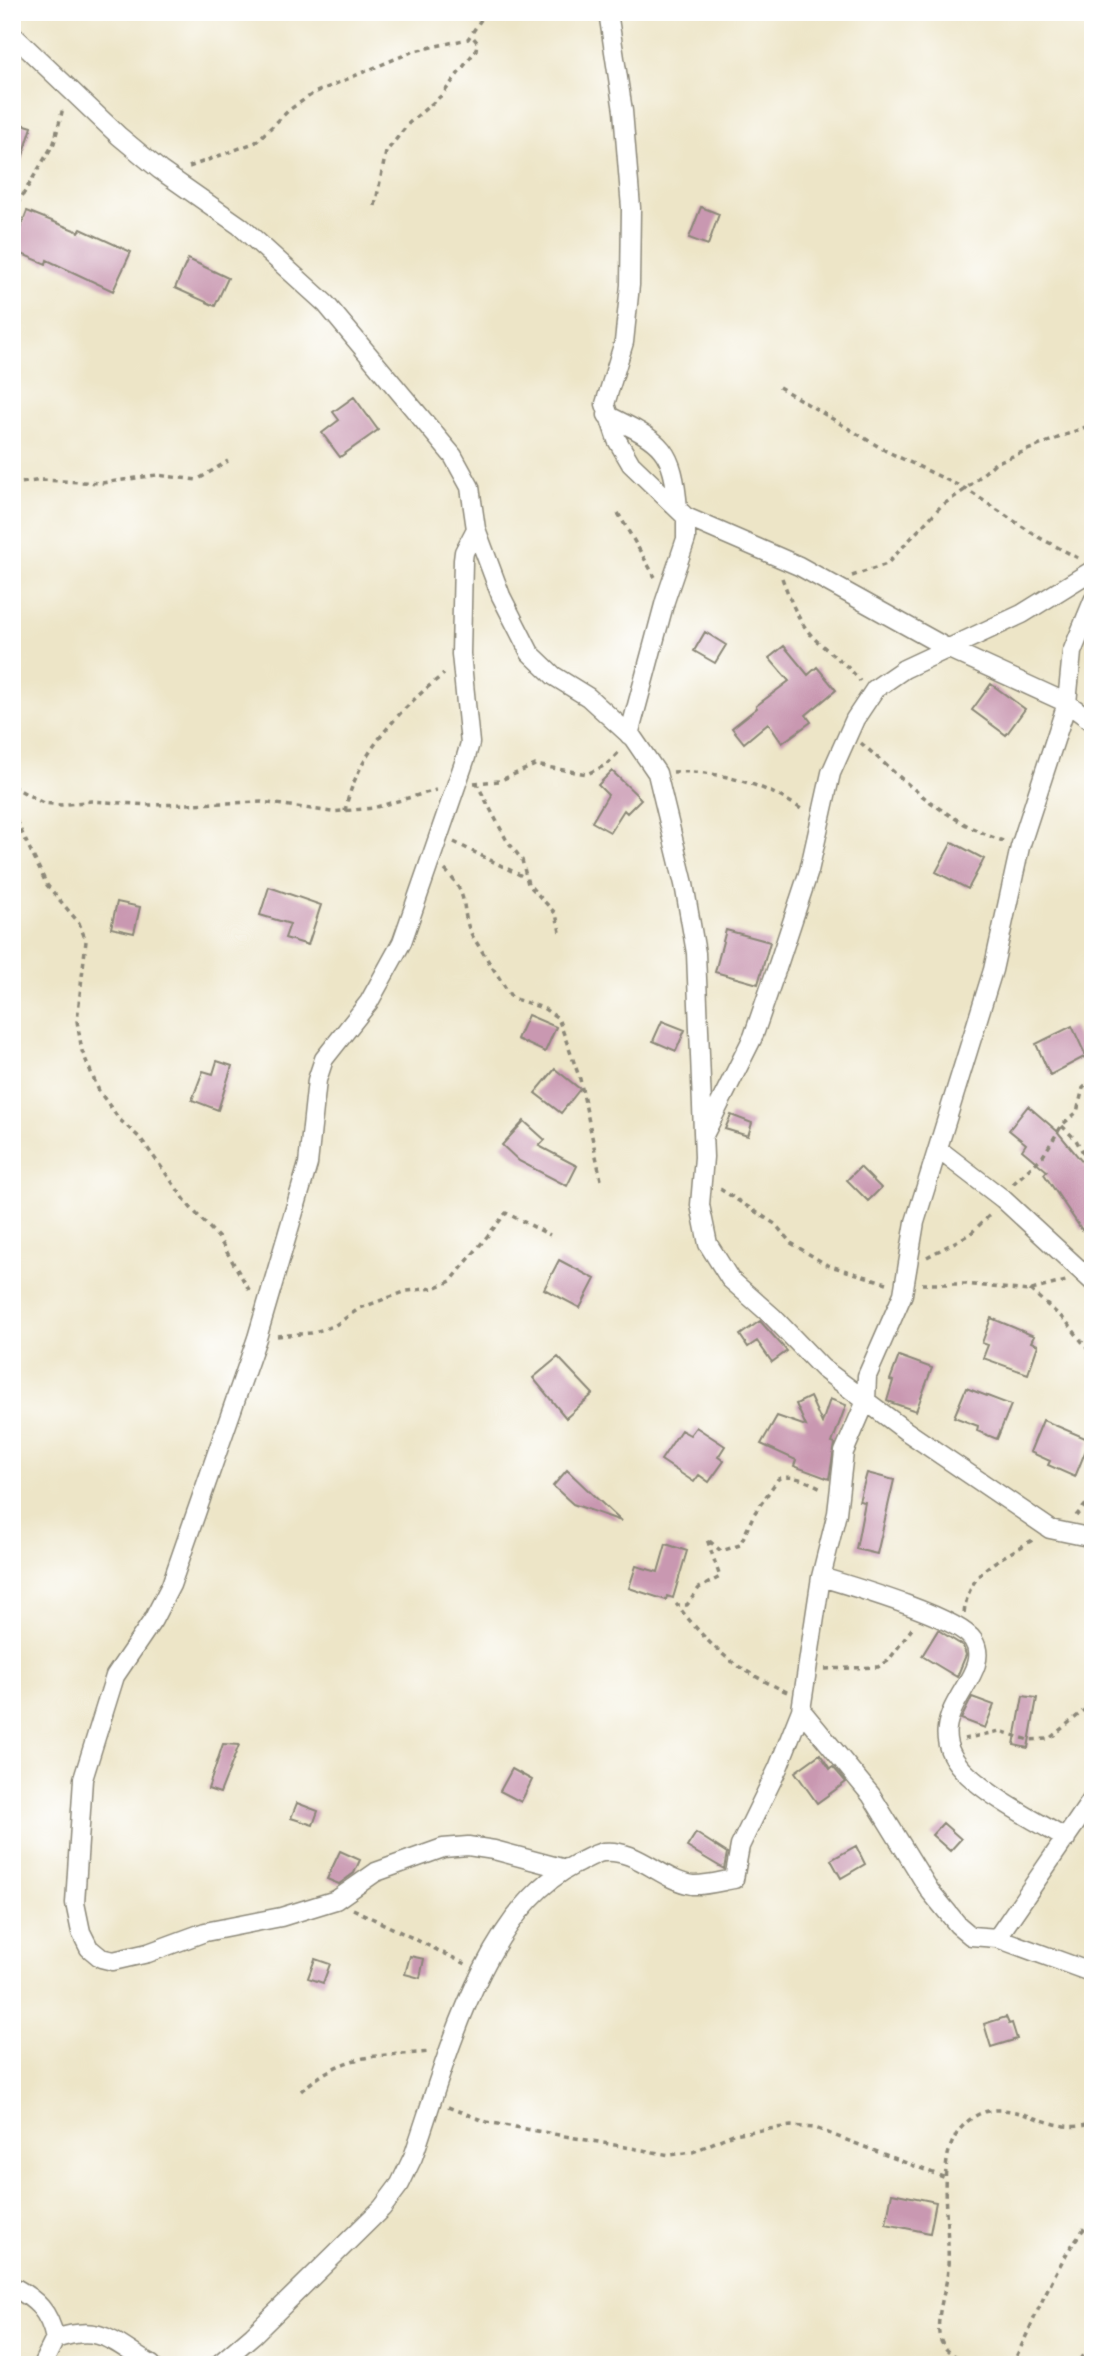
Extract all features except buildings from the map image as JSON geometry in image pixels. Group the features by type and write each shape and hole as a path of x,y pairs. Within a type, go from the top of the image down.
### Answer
{"street":[{"path":"608,12 623,111 631,208 630,285 624,342 607,394 607,415 631,464 682,513 774,556 947,648 1067,703 1093,722"},
{"path":"12,34 68,89 160,170 240,226 326,304 453,456 470,487 476,528 501,596 530,653 554,676 588,697 631,737 657,773 684,884 696,953 704,1136 700,1205 708,1244 730,1279 773,1317 822,1368 866,1401 1057,1530 1093,1538"},
{"path":"607,415 642,432 665,450 675,472 686,539 665,601 631,737"},
{"path":"476,528 464,552 461,654 470,743 466,757 402,942 369,1002 324,1059 313,1098 308,1164 257,1338 171,1585 153,1620 115,1676 103,1706 83,1779 75,1903 89,1948 101,1958 113,1961 148,1953 205,1932 281,1917 336,1899 376,1872 443,1848 468,1846 494,1850 565,1869"},
{"path":"704,1136 752,1037 810,871 831,773 847,737 875,689 904,669 1022,614 1087,565"},
{"path":"218,2365 253,2335 383,2208 400,2184 413,2157 480,1972 528,1901 565,1869 603,1852 640,1860 693,1885 734,1879 740,1846 778,1768 802,1705 821,1577 839,1495 844,1452 866,1401 867,1376 904,1289 915,1222 993,970 1020,848 1067,703 1072,652 1093,601"},
{"path":"938,1149 1003,1199 1089,1279"},
{"path":"821,1577 885,1597 962,1629 973,1639 977,1650 967,1683 949,1715 944,1734 950,1752 966,1774 997,1797 1066,1839"},
{"path":"802,1705 872,1794 930,1891 958,1925 971,1936 997,1938 1093,1973"},
{"path":"997,1938 1093,1797"},
{"path":"12,2286 36,2300 45,2310 55,2339 42,2365"},
{"path":"55,2339 78,2332 93,2332 106,2336 152,2365"}],"path":[{"path":"160,170 198,166 256,142 289,110 314,93 414,51 472,36 485,12"},
{"path":"375,206 386,152 409,123 434,103 456,77 476,50 477,42 472,36"},
{"path":"12,213 54,144 68,89"},
{"path":"779,387 886,451 966,489 1038,537 1087,565"},
{"path":"832,586 887,564 941,506 966,489 995,463 1093,424"},
{"path":"12,484 43,481 79,485 157,475 197,480 228,461"},
{"path":"618,513 648,561 665,601"},
{"path":"774,556 796,614 813,637 848,664 871,696"},
{"path":"345,811 350,787 375,746 423,691 449,671 461,654"},
{"path":"477,782 499,781 535,765 587,775 606,765 631,737"},
{"path":"847,737 856,739 944,814 976,832 1020,848"},
{"path":"466,757 506,839 523,860 524,877"},
{"path":"657,773 682,772 727,777 778,795 804,812 817,839"},
{"path":"12,786 43,803 61,805 91,801 150,805 262,802 345,811 373,808 457,784"},
{"path":"12,812 47,884 79,923 86,941 77,1021 82,1051 99,1091 119,1119 141,1139 190,1207 218,1237 262,1314"},
{"path":"439,835 524,877 556,914 560,932"},
{"path":"431,856 456,881 465,897 467,927 512,998 543,1008 558,1018 580,1079 601,1180"},
{"path":"1062,1125 1076,1140 1093,1170"},
{"path":"718,1187 775,1224 791,1242 827,1265 879,1279 904,1289 966,1283 1030,1290 1089,1279"},
{"path":"257,1338 311,1334 334,1326 360,1308 407,1291 434,1288 451,1280 506,1213 550,1235"},
{"path":"1030,1290 1066,1321 1093,1356"},
{"path":"802,1705 745,1673 723,1657 677,1605 687,1605 699,1588 720,1577 707,1539 721,1551 740,1545 754,1514 778,1479 802,1480 839,1495"},
{"path":"962,1629 970,1590 983,1569 1057,1530 1093,1496"},
{"path":"809,1668 878,1667 888,1661 915,1625 931,1616"},
{"path":"947,1740 972,1738 1000,1731 1029,1740 1049,1739 1093,1703"},
{"path":"336,1899 480,1972"},
{"path":"301,2091 338,2064 366,2056 450,2050"},
{"path":"433,2101 487,2122 670,2155 693,2152 733,2134 791,2126 815,2128 946,2178"},
{"path":"976,2365 949,2352 941,2341 939,2326 947,2274 948,2155 957,2131 978,2115 997,2110 1064,2126 1084,2126 1093,2122"},
{"path":"1012,2365 1038,2315 1064,2253 1093,2218"},
{"path":"1072,2365 1093,2349"}]}
